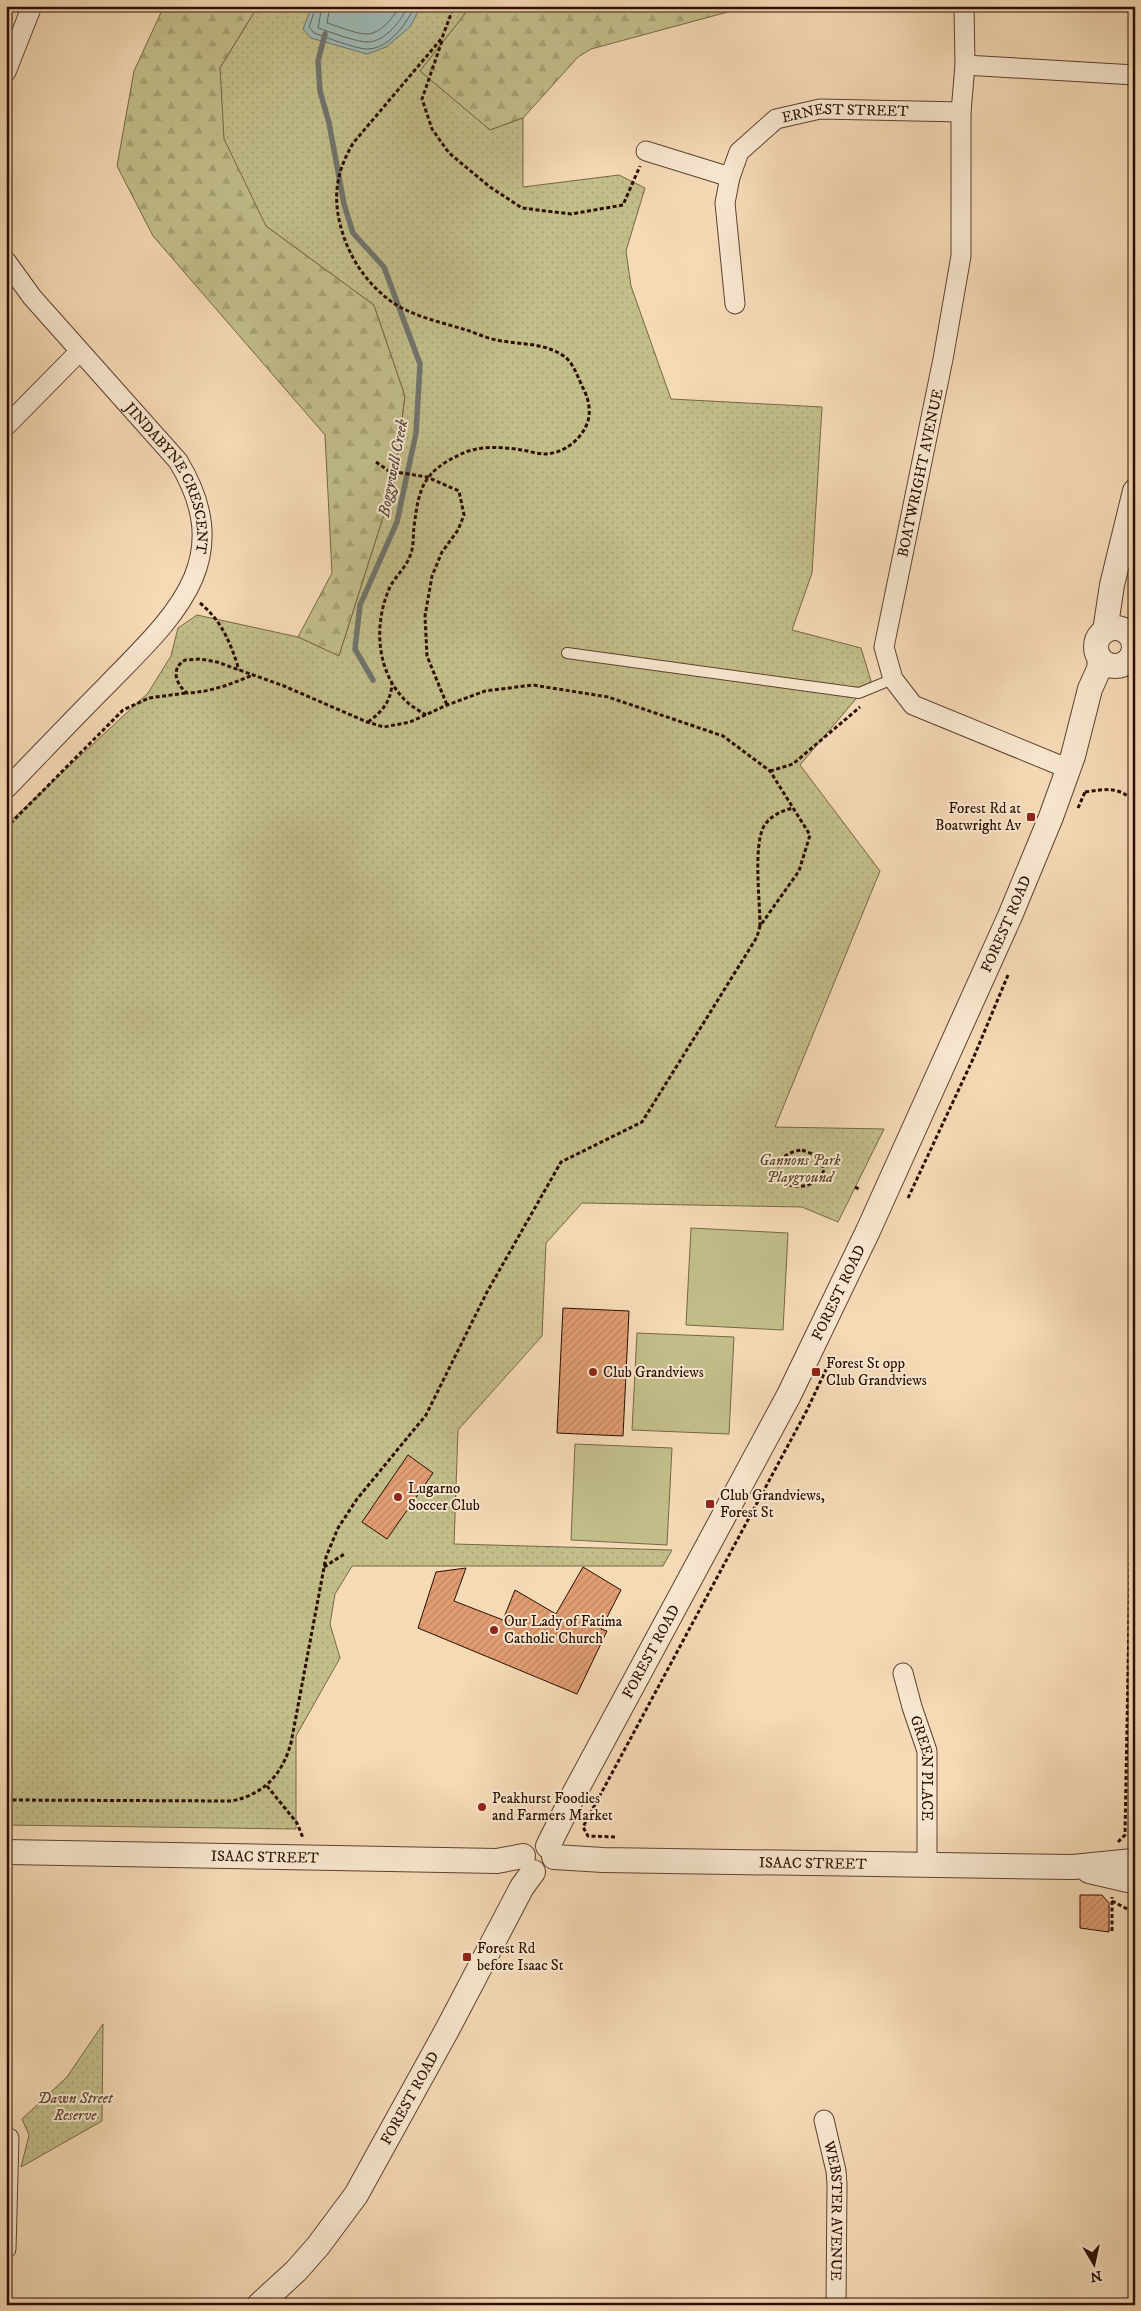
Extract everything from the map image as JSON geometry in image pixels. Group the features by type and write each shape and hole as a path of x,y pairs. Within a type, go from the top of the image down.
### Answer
{"street":[{"path":"6,72 14,28 32,6"},
{"name":"BOATWRIGHT AVENUE","path":"964,6 965,65 960,112 961,256 943,359 884,647 893,679 913,705 1066,778"},
{"path":"965,65 1135,75"},
{"name":"ERNEST STREET","path":"735,304 725,203 730,177 738,152 776,119 820,110 960,112"},
{"path":"646,151 730,177"},
{"name":"JINDABYNE CRESCENT","path":"6,261 20,282 79,352 164,444 186,474 198,507 201,540 199,561 188,593 182,602 154,636 6,789"},
{"path":"6,426 79,352"},
{"path":"1125,637 1098,639 1096,644 1096,650 1118,668 1130,658 1134,647 1125,637 1112,585 1135,491"},
{"name":"FOREST ROAD","path":"551,1852 817,1338 915,1129 1010,916 1066,778 1084,720 1090,689 1099,669 1118,668"},
{"name":"GREEN PLACE","path":"903,1673 927,1751 927,1865"},
{"name":"ISAAC STREET","path":"6,1852 306,1856 497,1861 528,1864 530,1844 540,1842 551,1852 596,1860 1073,1867 1130,1879"},
{"name":"FOREST ROAD","path":"258,2305 296,2271 318,2246 356,2195 447,2030 522,1888 528,1864"},
{"name":"WEBSTER AVENUE","path":"824,2120 836,2171 837,2184 836,2305"},
{"path":"6,2249 9,2138"}],"lane":[{"path":"567,652 858,693 893,679"}],"path":[{"path":"454,6 422,98 432,129 449,153 490,187 522,208 571,214 622,205 646,151"},
{"path":"426,715 407,702 392,682 381,657 379,633 381,612 391,585 408,563 412,552 420,491 427,477 432,470 475,448 491,447 543,454 558,452 573,444 586,427 590,412 587,396 571,364 565,357 538,345 497,340 416,314 393,303 365,276 353,259 344,239 335,201 338,179 347,154 375,117 442,38 450,19"},
{"path":"376,462 390,471 427,477 459,491 464,515 458,530 442,552 432,576 425,616 427,656 447,705"},
{"path":"188,593 208,611 222,628 230,641 239,670"},
{"path":"187,693 178,684 176,677 177,669 185,660 208,660 284,686 384,727 396,726 485,692 533,685 608,697 722,736 770,770 810,835 799,871 760,926"},
{"path":"6,828 123,710 149,698 215,690 253,675"},
{"path":"368,722 379,714 389,702 392,682"},
{"path":"770,770 793,764 864,704"},
{"path":"1066,778 1081,793 1113,789 1126,794 1135,802"},
{"path":"6,1800 218,1802 245,1798 267,1786 282,1767 291,1743 324,1567 332,1539 345,1515 426,1415 487,1292 560,1162 642,1122 757,937 760,926 759,851 761,835 765,824 773,816 793,808"},
{"path":"802,1150 818,1156 824,1169 822,1176 817,1181 801,1187 784,1183 777,1172 778,1163 783,1156 793,1151 802,1150"},
{"path":"855,1187 859,1189"},
{"path":"1114,1845 1125,1835 1135,1293"},
{"path":"324,1567 346,1553"},
{"path":"267,1786 297,1823 303,1836 306,1856"},
{"path":"1112,1931 1112,1902 1130,1879"},
{"path":"1112,1902 1135,1913"}],"green space":[{"path":"164,6 258,6 220,68 266,226 374,305 405,396 394,483 339,656 298,637 332,573 325,435 153,236 117,166 134,71"},
{"name":"Gannons Park Playground","path":"258,6 471,6 420,71 490,130 523,118 523,187 619,175 645,188 626,251 631,286 671,399 822,407 812,573 792,630 861,648 871,681 800,765 880,871 775,1127 884,1129 838,1222 802,1207 582,1203 546,1243 542,1336 458,1430 454,1544 672,1550 663,1566 352,1566 335,1594 330,1624 340,1658 296,1736 296,1829 6,1825 6,825 148,693 171,656 178,628 197,615 298,637 339,656 394,483 405,396 374,305 266,226 224,139 220,68"},
{"path":"471,6 750,6 591,49 578,57 523,118 490,130 420,71"},
{"path":"691,1228 788,1233 783,1330 686,1325"},
{"path":"637,1333 734,1337 729,1434 632,1430"},
{"path":"575,1444 672,1448 667,1545 571,1540"},
{"name":"Dawn Street Reserve","path":"103,2024 102,2121 21,2167 29,2135 22,2119 67,2077"}],"water":[{"path":"312,6 421,6 410,27 386,47 367,54 311,38 303,29"}],"building":[{"name":"Club Grandviews","path":"563,1308 629,1311 623,1436 557,1433"},
{"name":"Lugarno Soccer Club","path":"408,1455 433,1473 387,1539 362,1522"},
{"name":"Our Lady of Fatima Catholic Church","path":"583,1567 621,1590 601,1629 607,1631 577,1694 418,1628 436,1572 466,1568 454,1601 503,1620 515,1590 556,1614"},
{"path":"1080,1895 1102,1895 1109,1903 1109,1932 1080,1928"}],"waterway":[{"name":"Boggywell Creek","path":"325,34 318,61 320,91 329,123 344,204 353,233 384,267 420,364 416,433 397,522 360,605 355,649 373,680"}],"place":[{"name":"Forest Rd at Boatwright Av","path":"1031,817"},
{"name":"Club Grandviews","path":"593,1372"},
{"name":"Forest St opp Club Grandviews","path":"816,1372"},
{"name":"Lugarno Soccer Club","path":"398,1497"},
{"name":"Club Grandviews, Forest St","path":"710,1504"},
{"name":"Our Lady of Fatima Catholic Church","path":"494,1630"},
{"name":"Peakhurst Foodies and Farmers Market","path":"482,1807"},
{"name":"Forest Rd before Isaac St","path":"467,1957"}]}
